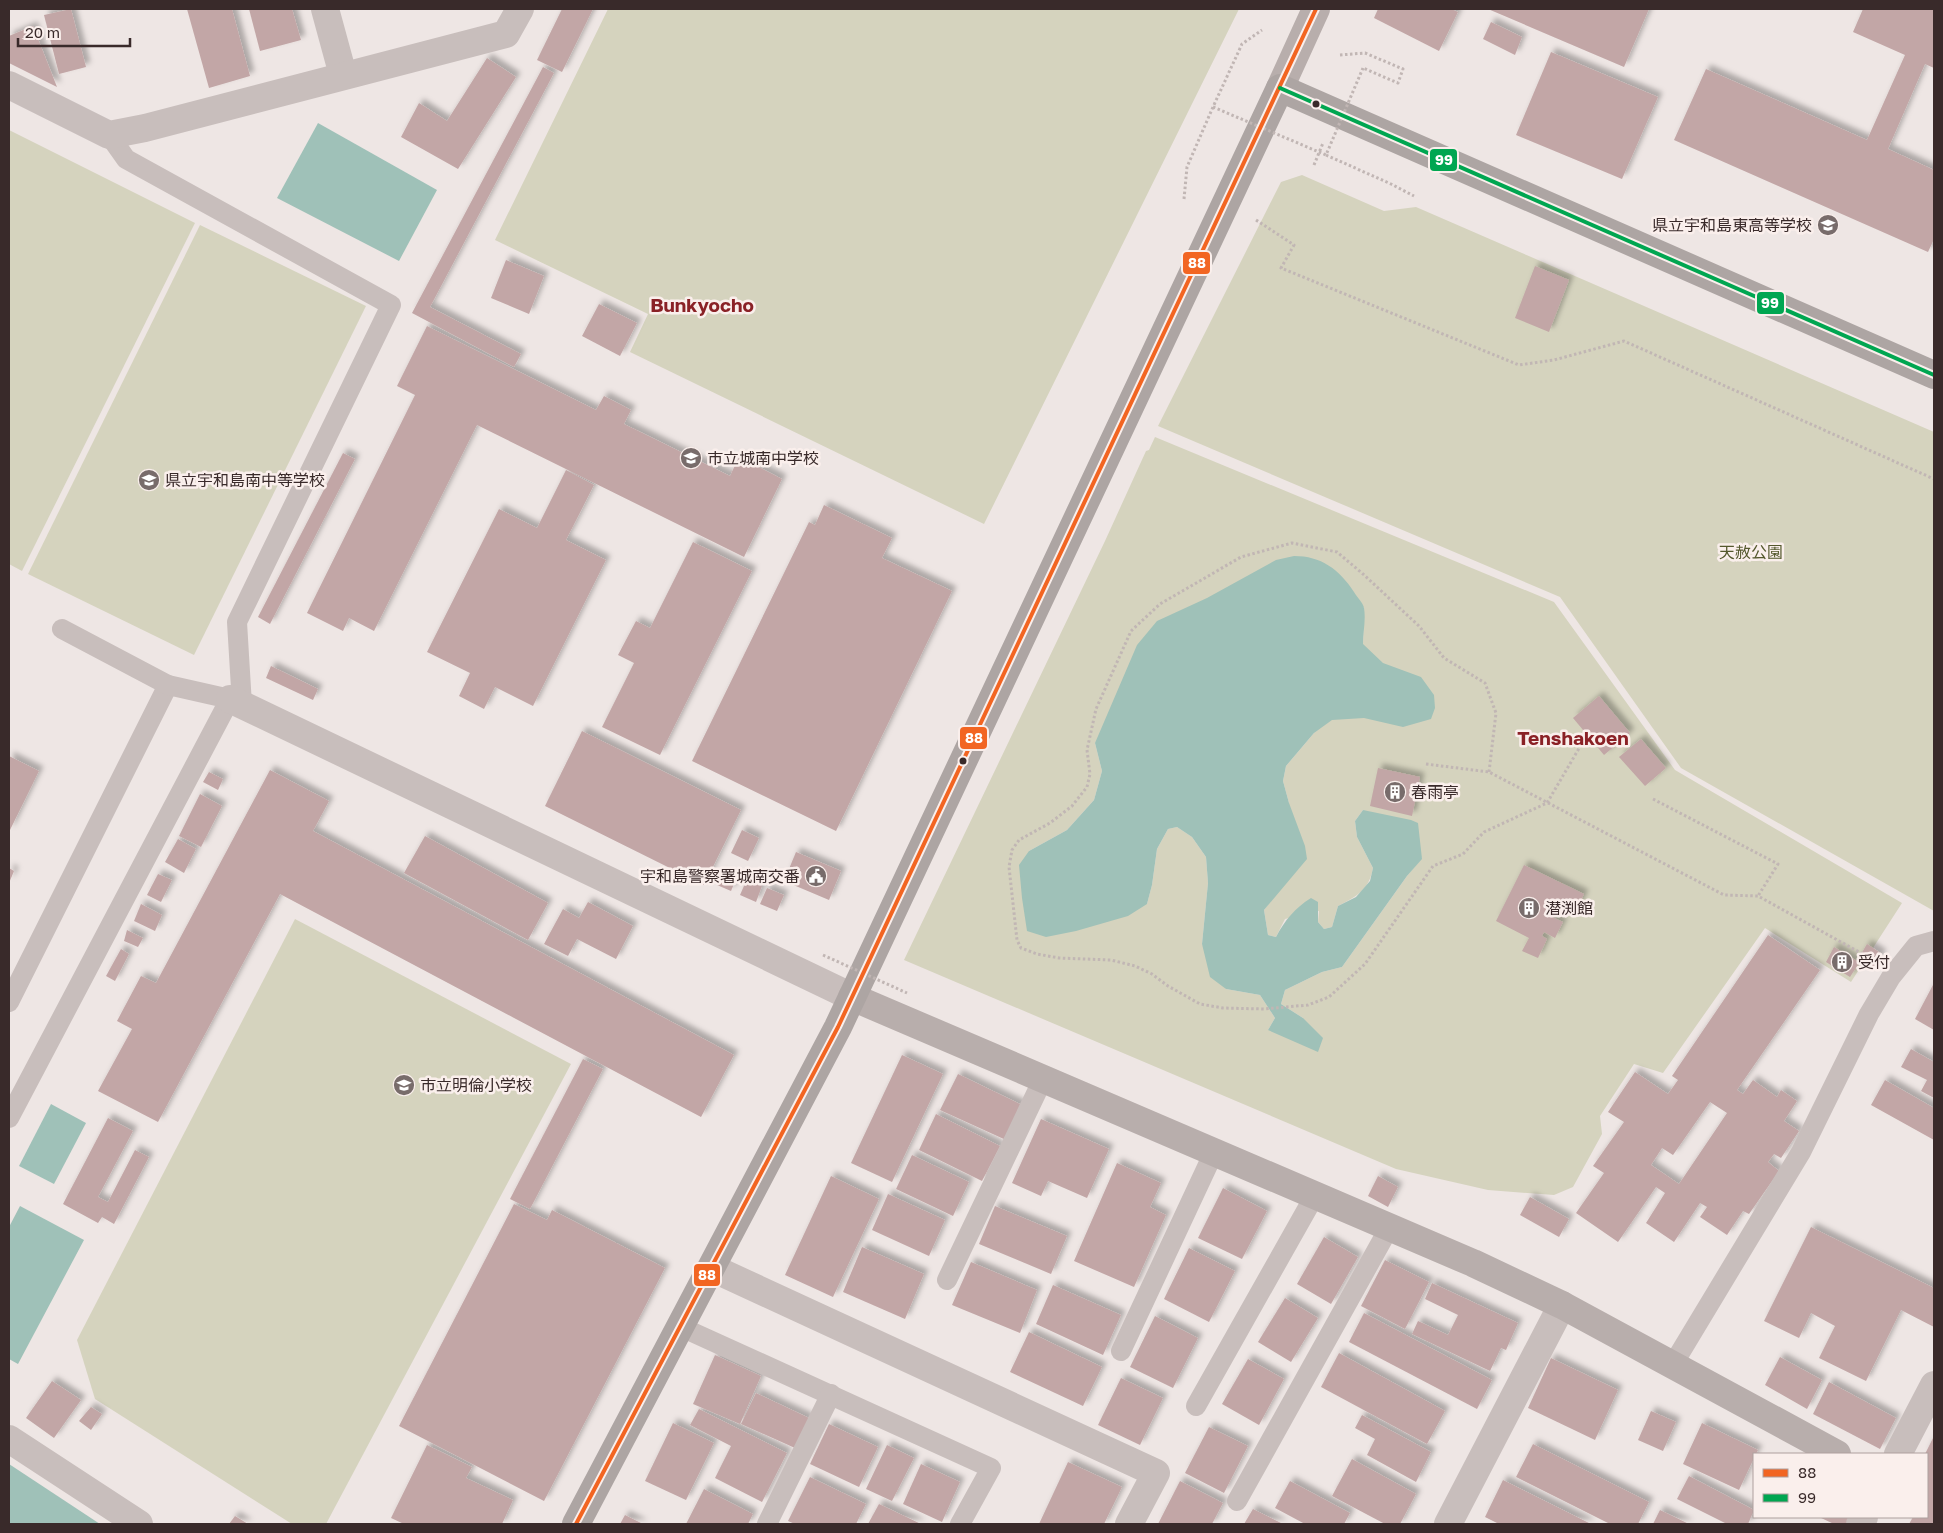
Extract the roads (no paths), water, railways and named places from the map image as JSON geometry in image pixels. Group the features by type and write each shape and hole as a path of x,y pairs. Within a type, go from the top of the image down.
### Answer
{"highway":[{"path":"576,1524 712,1268 852,997 1280,88 1934,374"}],"street":[{"path":"325,9 343,76"},
{"path":"9,85 109,134 146,128 506,34 520,9"},
{"path":"1280,88 1316,9"},
{"path":"236,702 852,997 1473,1263 1562,1305 1835,1453"},
{"path":"712,1268 1156,1473 1129,1524"},
{"path":"1448,1524 1562,1305"},
{"path":"1899,1453 1934,1385"},
{"path":"9,1439 138,1524"}],"lane":[{"path":"9,1118 236,702 237,622 391,305 126,159 109,134"},
{"path":"62,629 168,685 236,702"},
{"path":"9,1002 168,685"},
{"path":"1672,1366 1801,1152 1869,1014 1894,973 1916,946 1934,941"},
{"path":"947,1280 1043,1079"},
{"path":"1121,1351 1214,1152"},
{"path":"1196,1406 1315,1196"},
{"path":"1237,1501 1389,1228"},
{"path":"681,1327 991,1468 960,1524"},
{"path":"766,1524 831,1394"}],"place":[{"name":"県立宇和島東高等学校","path":"1828,225"},
{"name":"市立城南中学校","path":"691,458"},
{"name":"県立宇和島南中等学校","path":"149,480"},
{"name":"春雨亭","path":"1395,792"},
{"name":"宇和島警察署城南交番","path":"816,876"},
{"name":"潜渕館","path":"1529,908"},
{"name":"受付","path":"1842,962"},
{"name":"市立明倫小学校","path":"404,1085"}],"district":[{"name":"Bunkyocho","path":"702,304"},
{"name":"Tenshakoen","path":"1573,737"}],"park label":[{"name":"天赦公園","path":"1751,552"}]}
